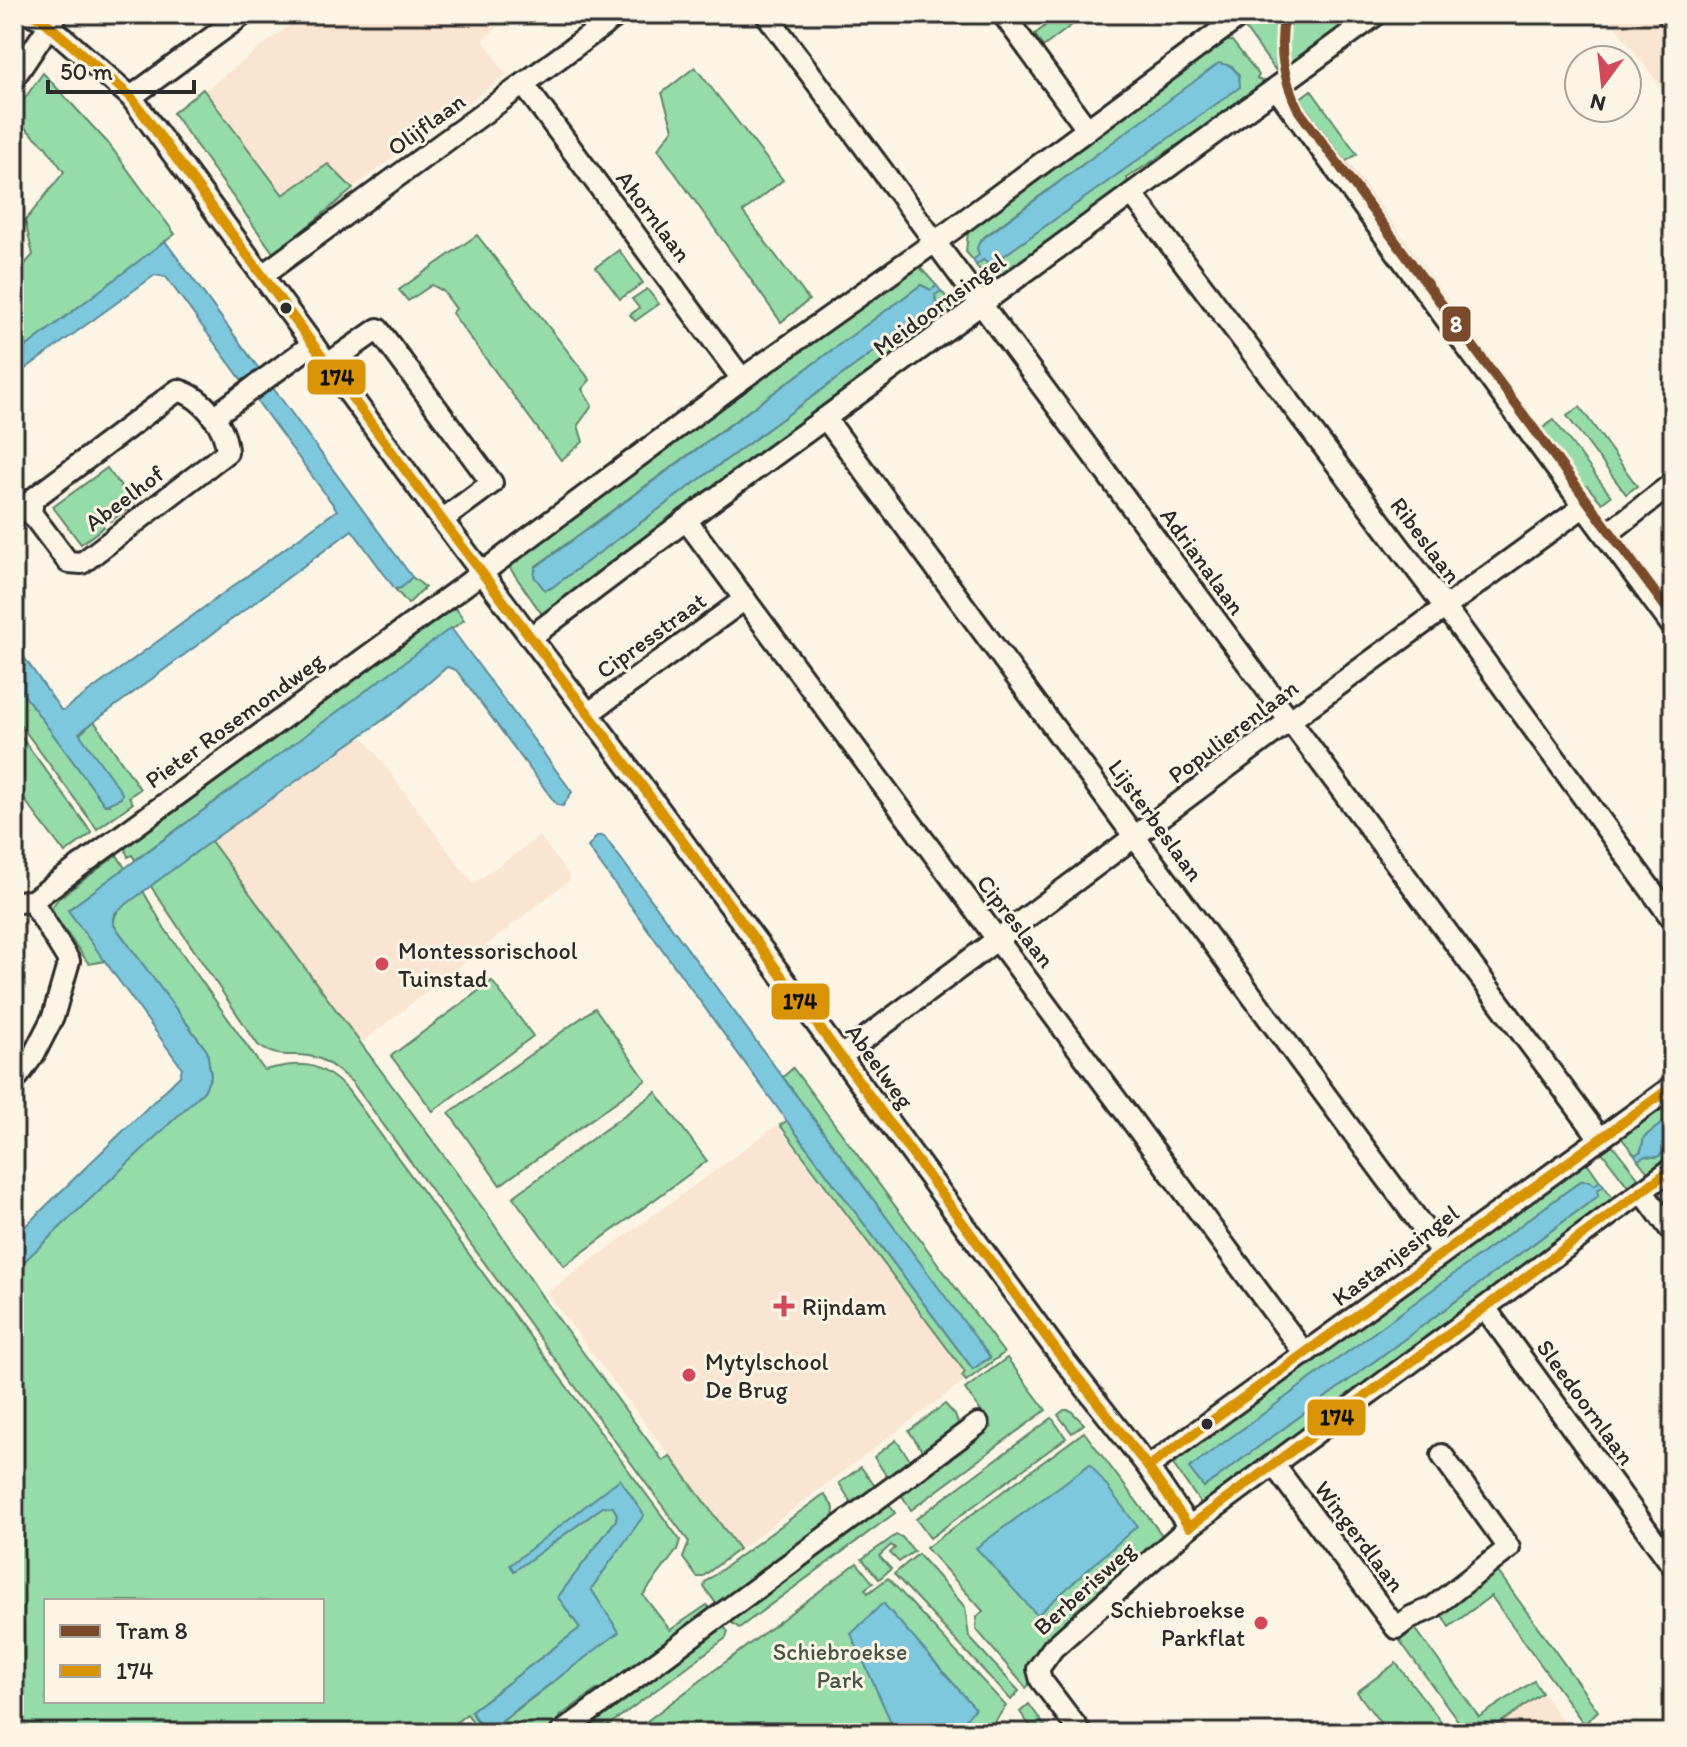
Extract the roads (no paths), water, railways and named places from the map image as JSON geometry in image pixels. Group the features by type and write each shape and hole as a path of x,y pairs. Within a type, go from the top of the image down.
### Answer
{"street":[{"path":"131,97 244,14"},
{"name":"Olijflaan","path":"264,274 619,14"},
{"name":"Adrianalaan","path":"766,14 1599,1137"},
{"path":"483,572 1243,14"},
{"name":"Meidoornsingel","path":"531,637 1377,14"},
{"path":"1668,14 1673,20"},
{"path":"14,78 44,18"},
{"name":"Abeelweg","path":"44,18 131,97 442,520 589,713 1056,1350 1148,1467 1189,1527"},
{"path":"1014,18 1087,129"},
{"name":"Ahornlaan","path":"524,85 742,379"},
{"path":"1276,88 1673,627"},
{"name":"Ribeslaan","path":"1133,195 1445,607 1673,920"},
{"path":"328,364 378,329 492,483 442,520"},
{"path":"213,417 313,344"},
{"name":"Abeelhof","path":"178,390 191,394 213,417 226,437 227,452 82,563 68,562 31,513 33,499 178,390"},
{"name":"Lijsterbeslaan","path":"826,419 1442,1253"},
{"path":"1606,535 1673,483"},
{"name":"Populierenlaan","path":"840,1057 1289,721 1583,507"},
{"name":"Cipreslaan","path":"686,520 1305,1354"},
{"name":"Pieter Rosemondweg","path":"23,902 483,572"},
{"name":"Cipresstraat","path":"589,713 745,599"},
{"path":"14,1082 34,1054 53,1017 69,961 23,902"},
{"name":"Kastanjesingel","path":"1148,1467 1673,1086"},
{"path":"1189,1527 1673,1168"},
{"path":"1642,1191 1673,1233"},
{"name":"Sleedoornlaan","path":"1485,1308 1673,1566"},
{"path":"561,1733 978,1424"},
{"name":"Wingerdlaan","path":"1274,1465 1396,1628 1432,1608 1509,1548 1442,1455"},
{"name":"Berberisweg","path":"1081,1733 1041,1680 1038,1669 1053,1648 1189,1527"}],"water":[{"path":"1219,63 1231,66 1239,75 1240,87 995,262 983,260 976,265 973,260 979,255 977,248 980,241"},
{"path":"165,241 412,577 401,588 395,589 352,530 79,733 122,793 121,798 105,805 14,681 14,643 61,710 64,710 337,510 166,277 155,275 14,377 14,356"},
{"path":"921,285 931,290 937,286 941,291 935,295 936,303 932,309 551,588 545,590 534,576 536,567"},
{"path":"451,628 572,792 563,806 557,805 456,670 447,667 396,711 116,912 114,925 207,1051 211,1076 204,1091 14,1271 14,1237 180,1076 182,1068 68,910"},
{"path":"597,836 604,836 990,1357 973,1369 787,1121 588,847"},
{"path":"1673,1115 1673,1146 1657,1157 1645,1156 1638,1160 1635,1155 1641,1151 1644,1137"},
{"path":"1581,1181 1590,1181 1594,1185 1600,1181 1604,1186 1597,1190 1598,1196 1204,1487 1189,1468"},
{"path":"1090,1464 1137,1526 1037,1615 976,1548"},
{"path":"620,1479 644,1515 591,1589 619,1632 485,1733 471,1711 580,1628 558,1597 616,1520 617,1514 613,1507 604,1506 514,1571 510,1565"},
{"path":"883,1603 975,1708 955,1733 896,1733 851,1634"}],"tram line":[{"name":"8","path":"1285,14 1283,64 1299,111 1673,617"}],"place":[{"name":"Montessorischool Tuinstad","path":"382,964"},
{"name":"Rijndam","path":"784,1306"},
{"name":"Mytylschool De Brug","path":"689,1375"},
{"name":"Schiebroekse Parkflat","path":"1261,1623"}],"park label":[{"name":"Schiebroekse Park","path":"840,1665"}]}
